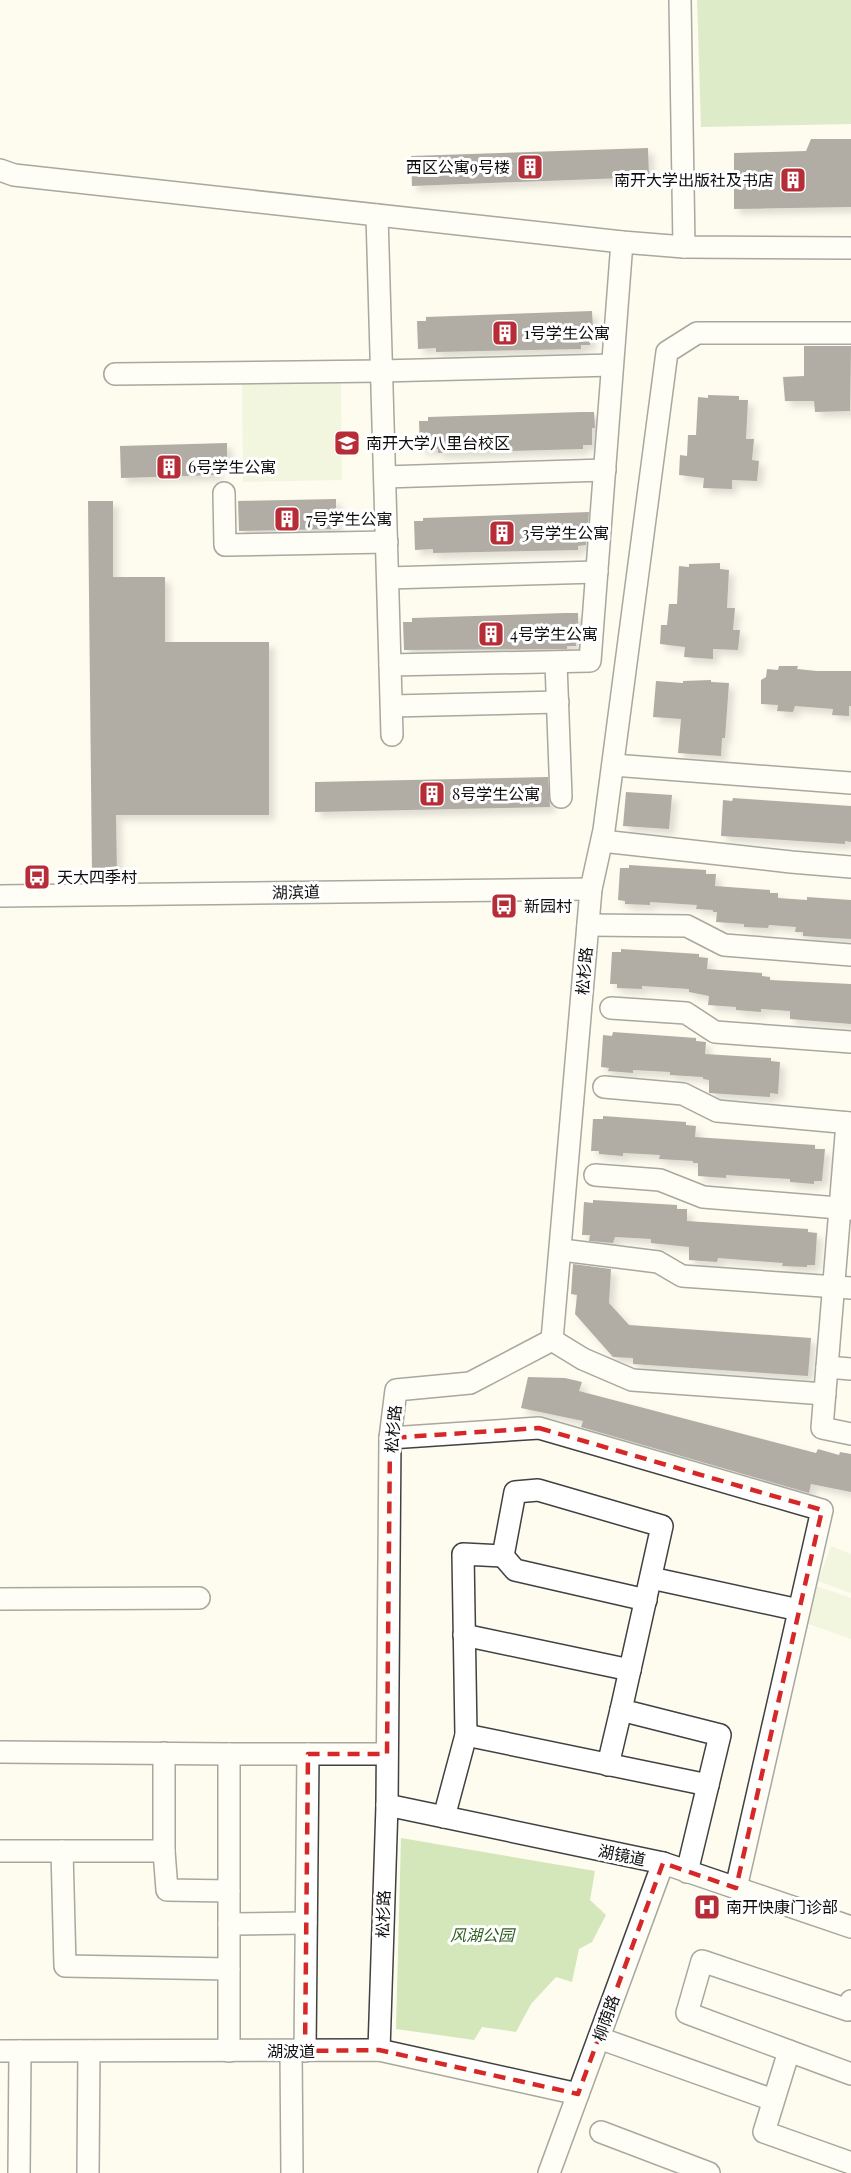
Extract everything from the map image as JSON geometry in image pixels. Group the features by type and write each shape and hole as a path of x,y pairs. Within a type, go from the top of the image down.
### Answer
{"street":[{"path":"680,0 684,247"},
{"path":"0,170 14,175 622,242 684,247 851,248"},
{"path":"377,215 392,735"},
{"path":"390,665 590,662 622,242"},
{"name":"松杉路","path":"379,2050 387,1805 390,1438 396,1390 470,1383 552,1341 591,889 602,841 613,765 667,352 697,333 851,333"},
{"path":"115,374 381,371 612,365"},
{"path":"385,477 604,470"},
{"path":"224,493 225,545 387,542"},
{"path":"388,578 597,572"},
{"path":"556,663 561,797"},
{"path":"392,706 558,702"},
{"path":"613,765 851,783"},
{"path":"602,841 851,867"},
{"name":"湖滨道","path":"0,896 591,889"},
{"path":"588,925 687,926 724,945 851,955"},
{"path":"611,1008 686,1013 715,1032 851,1042"},
{"path":"604,1087 683,1094 717,1111 849,1123 842,1287 827,1367 822,1428 851,1434"},
{"path":"595,1174 660,1180 703,1197 845,1209"},
{"path":"570,1251 658,1262 682,1275 842,1287"},
{"path":"552,1341 583,1359 633,1380 825,1394"},
{"path":"827,1367 851,1369"},
{"path":"390,1438 539,1428 822,1510 736,1888"},
{"path":"503,1556 515,1492 538,1490 662,1526 608,1765"},
{"path":"444,1817 466,1735 463,1554 503,1556 515,1570 646,1600"},
{"path":"651,1578 799,1610"},
{"path":"0,1599 199,1598"},
{"path":"464,1635 630,1670"},
{"path":"621,1710 720,1735 687,1872"},
{"path":"466,1735 708,1785"},
{"path":"0,1752 387,1754"},
{"path":"164,1754 164,1851 167,1890 229,1891"},
{"path":"229,1754 229,2051"},
{"path":"292,2173 306,1923 308,1754"},
{"name":"湖镜道","path":"387,1805 663,1863 851,1927"},
{"path":"0,1851 164,1851"},
{"path":"62,1851 64,1966 229,1969"},
{"name":"柳荫路","path":"549,2173 663,1863"},
{"path":"229,1924 306,1923"},
{"path":"851,2001 848,2010 702,1961 687,2013 851,2074"},
{"path":"598,2038 773,2100"},
{"name":"湖波道","path":"10,2051 379,2050 578,2094"},
{"path":"10,2051 18,2173"},
{"path":"88,2173 89,2051"},
{"path":"789,2052 764,2132 851,2163"},
{"path":"601,2132 709,2173"}],"highlighted area":[{"path":"539,1428 822,1510 736,1888 663,1863 578,2094 379,2050 305,2051 308,1754 387,1754 390,1438"}],"green space":[{"path":"697,0 851,0 851,124 701,127"},
{"path":"242,383 341,383 342,480 243,482"},
{"path":"831,1546 851,1554 851,1593 818,1581"},
{"path":"816,1586 851,1598 851,1639 803,1622"},
{"name":"风湖公园","path":"401,1838 595,1871 590,1900 606,1915 592,1942 579,1949 572,1982 556,1977 531,2004 516,2032 482,2027 474,2040 396,2029"}],"building":[{"name":"南开大学出版社及书店","path":"811,139 851,139 851,207 734,209 734,153 806,151"},
{"name":"西区公寓9号楼","path":"648,148 649,177 412,186 411,156"},
{"name":"1号学生公寓","path":"592,311 593,328 590,328 590,345 581,345 581,349 436,352 436,348 418,349 417,321 426,321 426,317"},
{"path":"804,346 851,346 850,411 815,412 814,401 785,401 783,377 804,376"},
{"path":"708,395 739,396 739,400 748,400 746,439 754,439 752,460 759,461 757,481 732,480 732,489 703,488 704,478 679,475 680,455 687,456 688,435 696,435 698,397 708,398"},
{"path":"594,412 595,428 592,428 592,445 583,445 583,449 438,453 438,449 420,449 419,421 428,421 428,417"},
{"name":"6号学生公寓","path":"227,443 227,459 216,459 217,475 121,478 120,446"},
{"name":"7号学生公寓","path":"336,499 336,529 239,531 238,501"},
{"path":"88,501 113,501 113,577 165,577 165,642 269,642 269,815 116,815 117,874 92,874"},
{"name":"3号学生公寓","path":"589,512 586,545 578,546 578,550 433,553 433,549 415,550 414,521 423,521 423,518"},
{"path":"720,563 720,569 729,570 727,608 735,608 733,630 740,630 738,650 713,649 713,659 684,657 685,647 660,644 661,625 667,625 669,604 677,604 679,566"},
{"name":"4号学生公寓","path":"578,613 578,629 575,629 576,646 567,646 567,649 404,650 403,622 412,622 412,618"},
{"path":"779,666 798,666 797,669 817,671 851,671 849,716 832,715 833,709 795,706 793,712 777,711 778,705 761,704 761,680 766,677 767,669 778,670"},
{"path":"711,680 711,682 729,683 725,738 722,738 721,756 678,753 681,719 653,717 656,681 683,683 683,681"},
{"name":"8号学生公寓","path":"548,777 550,807 315,812 315,782"},
{"path":"626,792 672,795 669,829 623,826"},
{"path":"733,798 851,806 851,842 845,841 845,844 721,836 723,800 732,801"},
{"path":"629,865 706,870 706,874 716,874 715,886 770,890 770,893 778,893 778,898 851,900 851,939 803,936 803,932 795,932 796,927 769,925 768,928 744,927 744,924 716,922 717,912 696,909 697,905 650,902 650,905 625,904 625,901 618,900 620,868 629,868"},
{"path":"621,949 699,954 699,957 708,958 707,969 762,973 762,976 770,977 770,980 851,984 851,1024 790,1019 790,1011 761,1009 761,1012 708,1005 709,996 689,992 689,989 642,986 642,989 617,988 617,984 610,984 612,952 621,952"},
{"path":"613,1032 696,1038 696,1041 706,1042 705,1054 771,1058 771,1061 780,1062 778,1094 770,1093 770,1097 709,1093 709,1080 703,1077 670,1075 670,1072 608,1071 609,1068 601,1067 603,1035 612,1036"},
{"path":"603,1116 686,1122 686,1125 696,1126 695,1137 815,1145 815,1149 825,1149 822,1181 814,1181 814,1184 790,1182 790,1179 726,1175 726,1178 698,1176 698,1163 693,1163 693,1161 659,1159 660,1155 599,1154 599,1151 591,1151 593,1119 603,1119"},
{"path":"593,1200 677,1205 677,1209 687,1209 687,1221 808,1229 808,1232 817,1233 815,1265 782,1266 783,1263 718,1258 717,1262 689,1260 689,1247 651,1243 651,1239 615,1237 613,1243 589,1241 590,1235 582,1235 584,1202 593,1203"},
{"path":"573,1264 611,1269 609,1303 629,1325 811,1338 808,1376 633,1364 633,1358 613,1357 575,1314 577,1295 571,1294"},
{"path":"528,1377 565,1378 582,1382 579,1391 816,1453 818,1449 839,1455 840,1452 851,1454 851,1492 811,1484 809,1493 581,1427 583,1421 521,1408"}],"place":[{"name":"西区公寓9号楼","path":"530,167"},
{"name":"南开大学出版社及书店","path":"793,180"},
{"name":"1号学生公寓","path":"505,333"},
{"name":"南开大学八里台校区","path":"347,443"},
{"name":"6号学生公寓","path":"169,467"},
{"name":"7号学生公寓","path":"287,519"},
{"name":"3号学生公寓","path":"502,533"},
{"name":"4号学生公寓","path":"491,634"},
{"name":"8号学生公寓","path":"432,794"},
{"name":"天大四季村","path":"37,877"},
{"name":"新园村","path":"504,906"},
{"name":"南开快康门诊部","path":"707,1907"}]}
